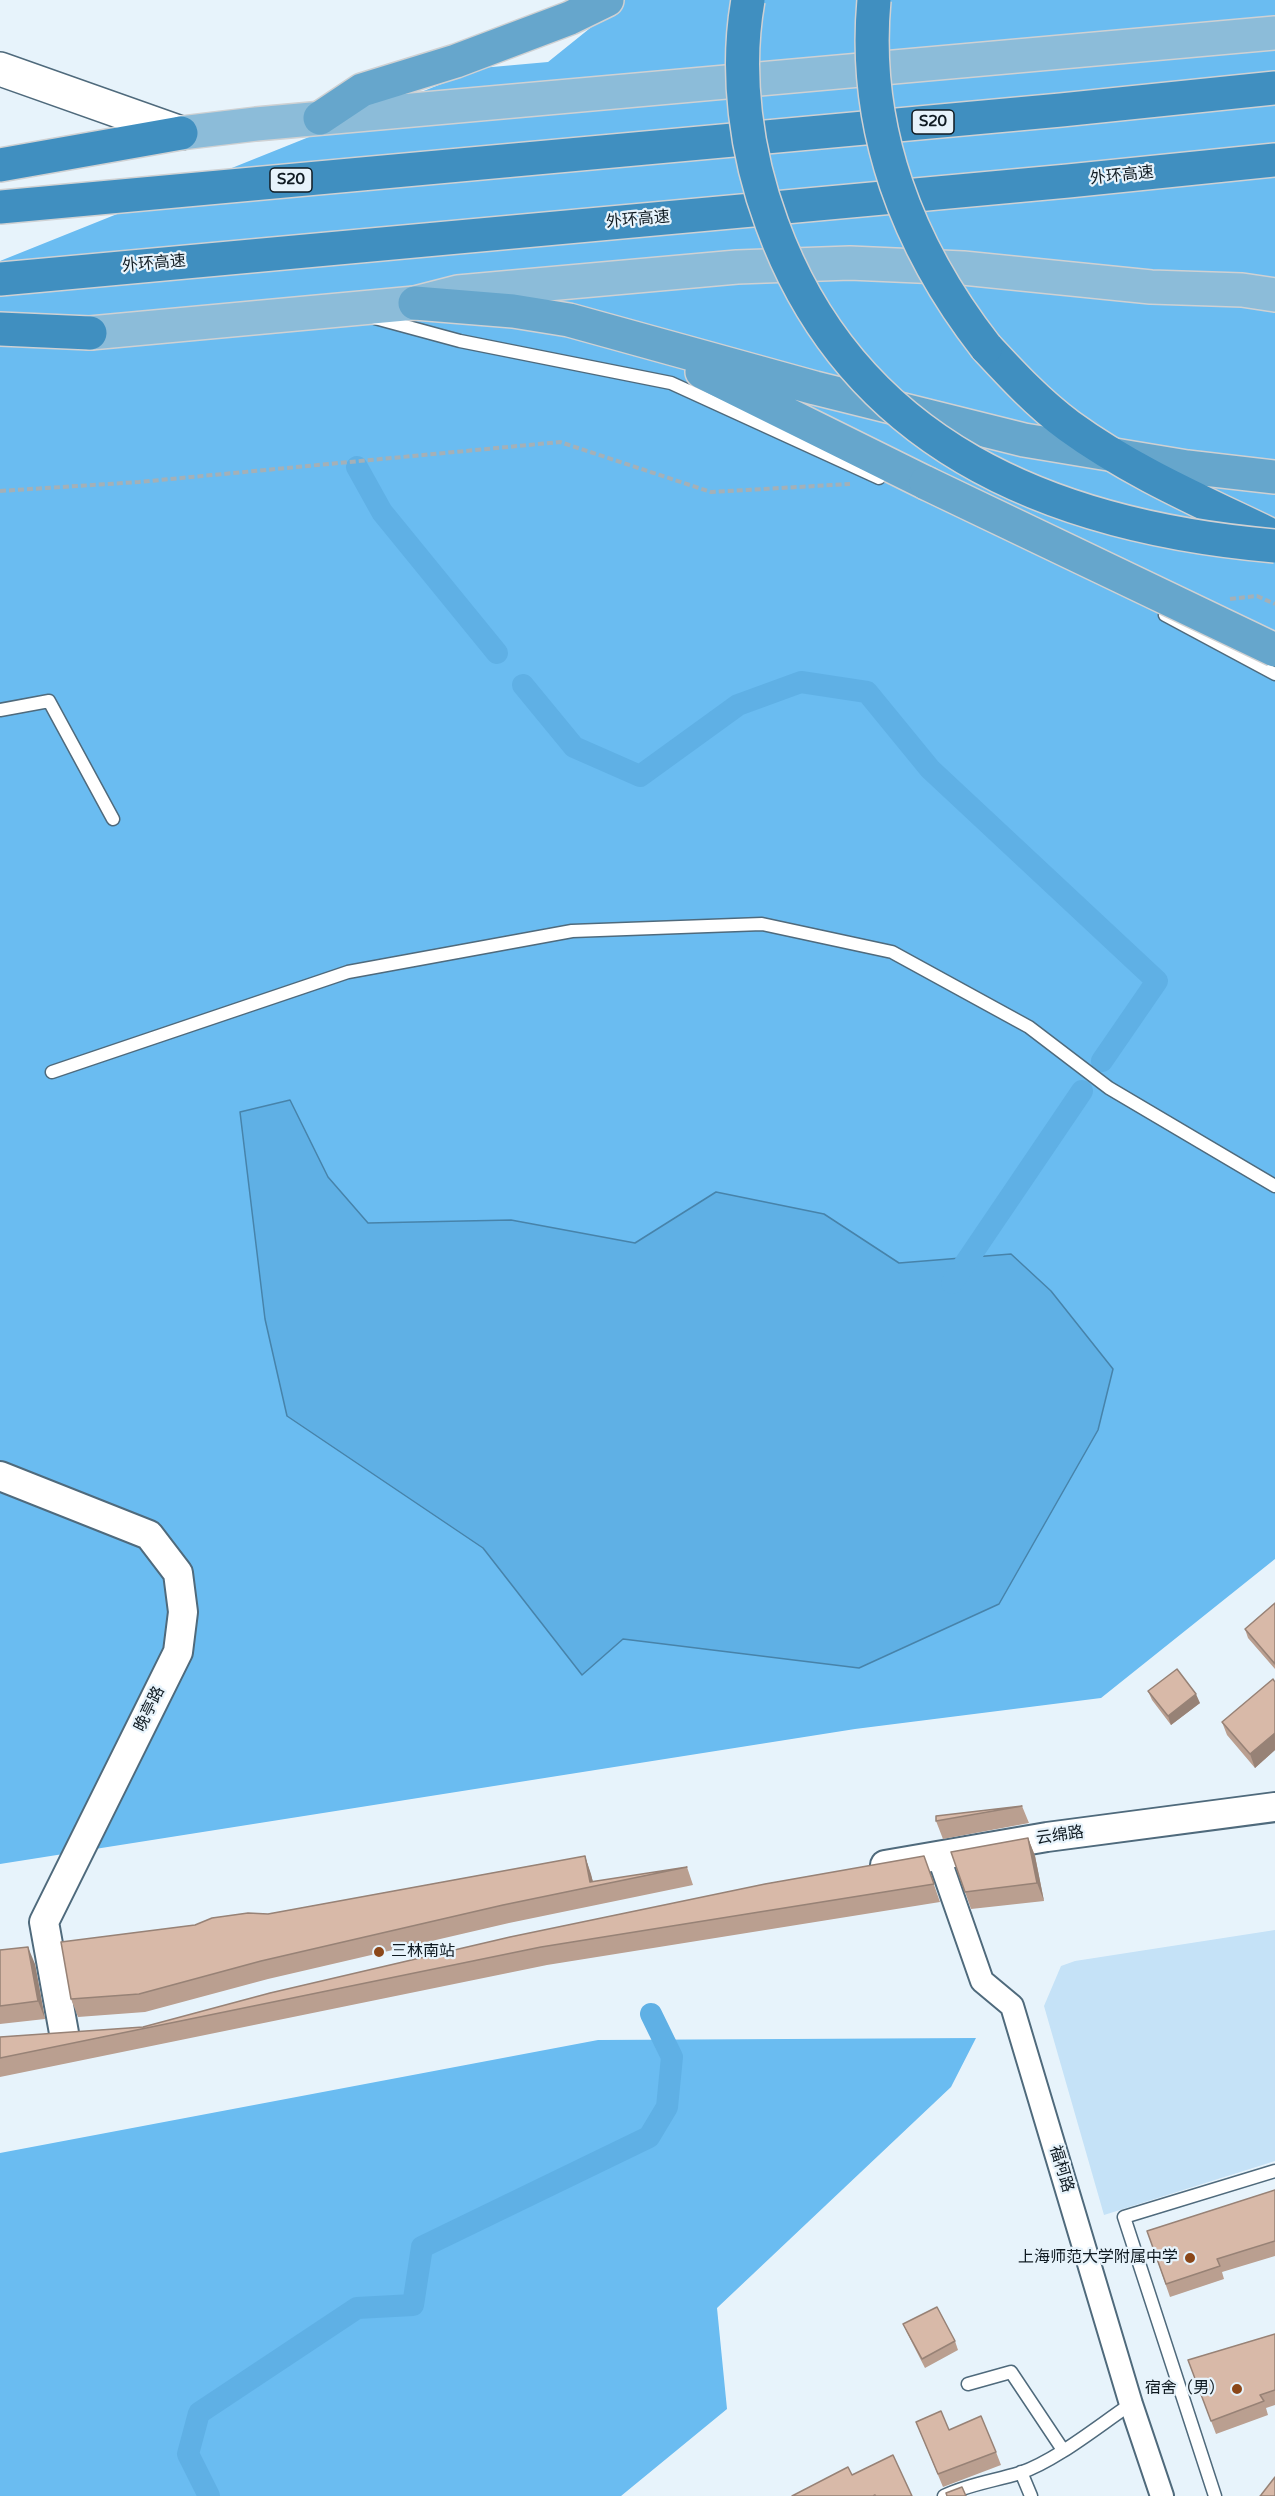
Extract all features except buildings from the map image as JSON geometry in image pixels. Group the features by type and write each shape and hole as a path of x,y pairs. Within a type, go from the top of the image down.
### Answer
{"highway":[{"path":"456,61 552,0"},
{"path":"320,118 362,90 456,61 570,18 607,0"},
{"path":"748,0 744,39 745,105 756,175 766,208 783,252 811,308 848,360 870,384 893,406 943,445 981,468 1030,492 1092,513 1145,527 1188,536 1275,546"},
{"path":"874,0 873,54 876,94 882,134 892,172 921,247 961,316 1013,377 1069,425 1125,462 1275,537"},
{"name":"S20","path":"0,207 1275,88"},
{"path":"8,158 181,133"},
{"name":"外环高速","path":"0,279 1275,160"},
{"path":"415,303 513,311 569,320 815,388 1024,440 1187,468 1275,477"},
{"path":"0,329 90,333"},
{"path":"673,348 698,370 926,483 1275,650"}],"main road":[{"path":"0,69 181,133 320,118 1275,33"},
{"path":"0,346 90,333 415,303 458,292 737,267 838,263 929,266 1152,287 1242,290 1275,295"},
{"path":"1242,290 1275,276"}],"street":[{"name":"晚亭路","path":"0,1476 149,1535 178,1573 183,1612 178,1652 44,1922 65,2033"},
{"name":"云绵路","path":"859,1870 1047,1837 1275,1807"},
{"name":"福柯路","path":"938,1855 982,1981 1012,2006 1131,2404 1162,2496"}],"lane":[{"path":"344,310 460,340 671,383 888,482"},
{"path":"1150,608 1275,674"},
{"path":"0,710 50,701 113,819"},
{"path":"52,1072 348,972 572,931 762,924 892,952 1029,1027 1109,1088 1275,1186"},
{"path":"1215,2496 1124,2217 1275,2171"},
{"path":"968,2384 1011,2372 1063,2450"},
{"path":"944,2496 964,2486 1021,2472 1063,2450 1131,2404"},
{"path":"1021,2472 1031,2496"}],"path":[{"path":"0,490 139,482 560,441 711,492 888,482"},
{"path":"1223,602 1233,597 1257,596 1275,604"}],"shaded area":[{"path":"625,0 1275,0 1275,1559 1101,1698 855,1729 0,1864 0,261 481,68 548,62"},
{"path":"290,1100 328,1177 368,1223 511,1220 635,1243 716,1192 824,1214 899,1263 1011,1254 1051,1291 1113,1369 1098,1430 999,1604 859,1668 623,1639 582,1675 483,1548 287,1416 265,1319 240,1112"},
{"path":"1275,1930 1275,2161 1104,2215 1044,2006 1061,1966 1075,1961"},
{"path":"976,2038 951,2087 717,2308 727,2409 621,2496 0,2496 0,2153 598,2040"}],"waterway":[{"path":"357,467 382,512 497,653"},
{"path":"523,685 574,747 640,776 738,705 801,682 867,692 930,769 1157,981 1102,1061"},
{"path":"952,1283 1082,1091"},
{"path":"209,2496 188,2454 199,2413 357,2308 413,2305 422,2247 649,2137 667,2107 672,2057 651,2014"}],"place":[{"name":"三林南站","path":"379,1952"},
{"name":"上海师范大学附属中学","path":"1190,2258"},
{"name":"宿舍（男）","path":"1237,2389"}]}
